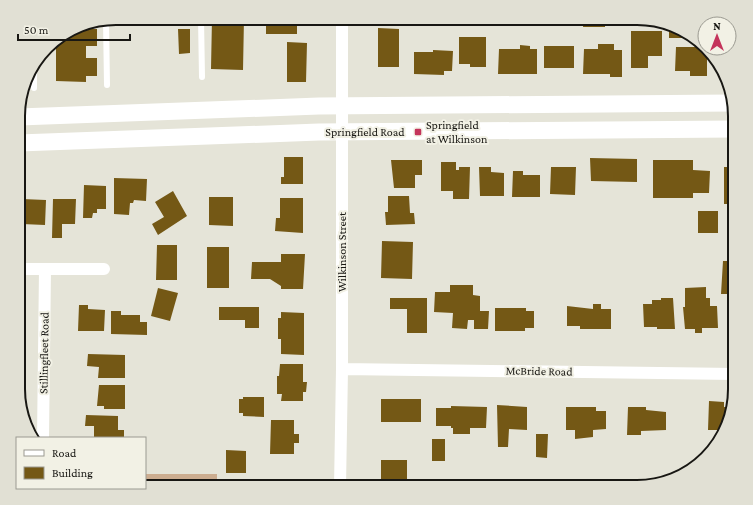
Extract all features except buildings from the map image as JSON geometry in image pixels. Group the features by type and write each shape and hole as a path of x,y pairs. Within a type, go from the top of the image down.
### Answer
{"main road":[{"path":"25,117 342,106 727,103"},
{"name":"Springfield Road","path":"25,143 205,135 342,132 728,129"}],"street":[{"name":"Wilkinson Street","path":"340,480 342,369 342,25"},
{"path":"25,269 104,269"},
{"name":"Stillingfleet Road","path":"43,437 45,269"},
{"name":"McBride Road","path":"342,369 728,374"}],"lane":[{"path":"201,25 202,77"},
{"path":"106,26 107,85"},
{"path":"34,77 34,88"}],"shaded area":[{"path":"146,474 217,474 217,480 146,480"}],"place":[{"name":"Springfield at Wilkinson","path":"418,132"}]}
